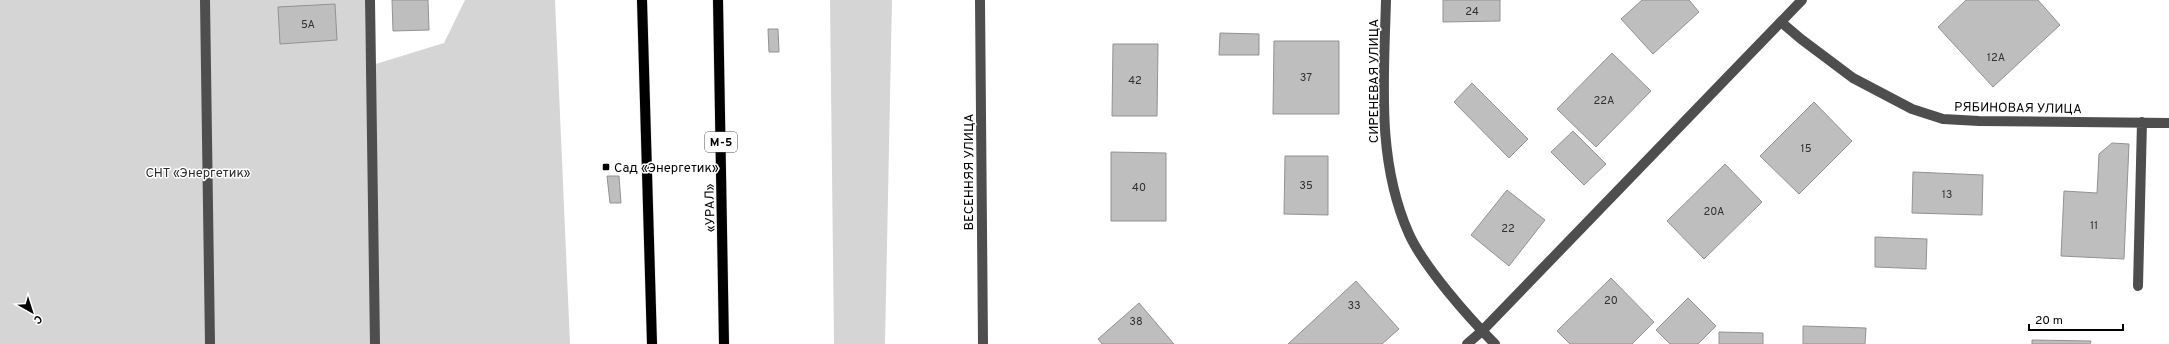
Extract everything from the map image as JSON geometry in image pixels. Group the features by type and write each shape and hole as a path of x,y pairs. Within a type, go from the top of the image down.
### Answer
{"main road":[{"path":"642,0 652,344"},
{"name":"«УРАЛ»","path":"718,0 724,344"}],"street":[{"path":"205,0 210,344"},
{"path":"370,0 375,344"},
{"name":"ВЕСЕННЯЯ УЛИЦА","path":"980,0 983,344"},
{"name":"СИРЕНЕВАЯ УЛИЦА","path":"1386,0 1384,117 1386,153 1395,197 1410,235 1426,262 1482,331 1495,344"},
{"path":"1467,344 1482,331 1802,0"},
{"name":"РЯБИНОВАЯ УЛИЦА","path":"1781,22 1800,39 1854,78 1912,109 1943,119 1980,122 2169,123"},
{"path":"2138,286 2142,122"}],"green space":[{"name":"СНТ «Энергетик»","path":"0,0 365,0 366,67 444,43 465,0 555,0 570,344 0,344"},
{"path":"830,0 892,0 885,344 834,344"}],"building":[{"path":"392,0 428,0 429,30 393,31"},
{"path":"1443,0 1500,0 1500,21 1443,22"},
{"path":"1642,0 1689,0 1699,12 1653,54 1621,19"},
{"path":"1966,0 2038,0 2060,25 1993,87 1938,27"},
{"path":"335,4 337,40 280,44 278,7"},
{"path":"768,29 778,29 779,52 769,52"},
{"path":"1220,33 1259,34 1259,55 1219,55"},
{"path":"1274,41 1339,41 1339,114 1273,114"},
{"path":"1113,44 1158,44 1157,116 1112,116"},
{"path":"1612,53 1651,91 1596,147 1557,109"},
{"path":"1472,83 1528,139 1509,158 1454,102"},
{"path":"1814,102 1852,141 1799,194 1760,156"},
{"path":"1573,131 1606,164 1584,185 1551,152"},
{"path":"2112,143 2129,144 2124,259 2061,256 2064,191 2097,193 2099,154"},
{"path":"1111,152 1166,153 1166,221 1111,221"},
{"path":"1285,156 1328,156 1328,215 1284,214"},
{"path":"1725,164 1762,202 1704,259 1667,221"},
{"path":"1913,172 1983,175 1982,215 1912,213"},
{"path":"607,176 619,176 621,203 610,203"},
{"path":"1507,190 1545,220 1509,266 1471,235"},
{"path":"1875,237 1927,239 1926,269 1875,267"},
{"path":"1611,278 1654,322 1632,344 1570,344 1557,331"},
{"path":"1356,281 1399,329 1382,344 1288,344"},
{"path":"1688,298 1716,326 1698,344 1670,344 1656,330"},
{"path":"1139,303 1174,344 1102,344 1098,339"},
{"path":"1803,326 1866,328 1865,344 1803,344"},
{"path":"1719,332 1763,333 1763,344 1719,344"},
{"path":"2032,340 2091,341 2090,344 2032,344"}],"place":[{"name":"Сад «Энергетик»","path":"606,167"}]}
